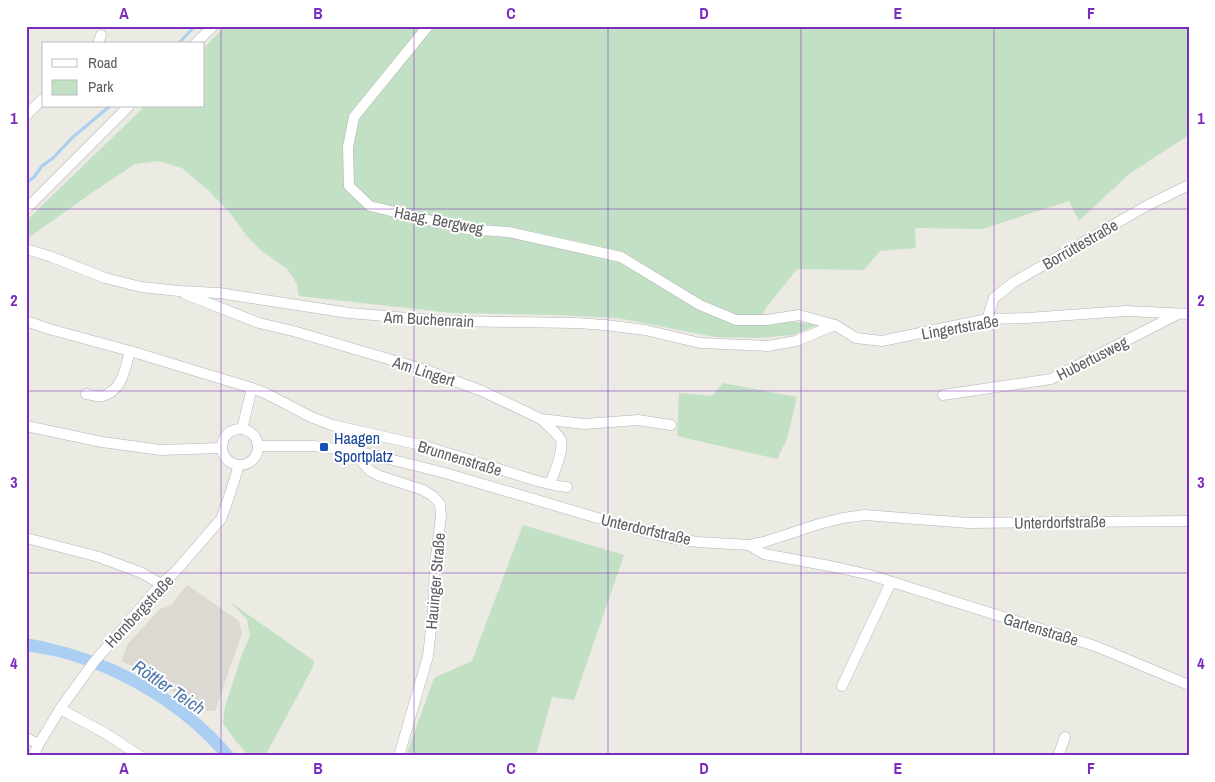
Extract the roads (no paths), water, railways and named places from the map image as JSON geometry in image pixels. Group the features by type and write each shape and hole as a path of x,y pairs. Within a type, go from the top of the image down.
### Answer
{"street":[{"path":"197,42 213,26"},
{"name":"Haag. Bergweg","path":"428,26 354,117 348,147 349,186 370,206 466,229 508,232 621,257 700,305 736,320"},
{"path":"26,115 42,100"},
{"path":"26,209 127,108"},
{"name":"Borrüttestraße","path":"986,319 994,298 1014,282 1148,205 1189,185"},
{"name":"Am Buchenrain","path":"26,249 105,278 141,287 219,293 349,314 444,321 605,325 645,330 700,343 768,346 796,341 835,325"},
{"name":"Am Lingert","path":"179,291 259,323 426,370 482,391 541,419 584,424 638,420 671,425"},
{"name":"Lingertstraße","path":"736,320 767,320 799,315 835,325 856,338 882,341 986,319 1126,312 1189,314"},
{"name":"Hubertusweg","path":"943,395 1051,379 1177,314"},
{"name":"Brunnenstraße","path":"26,321 252,388 311,417 332,425 425,446 550,484"},
{"path":"86,394 101,396 114,391 123,376 130,351"},
{"path":"242,429 252,388"},
{"path":"541,419 557,434 562,446 550,484 567,487"},
{"path":"26,426 102,442 161,450 221,448"},
{"path":"242,429 250,432 256,438 258,446 257,454 252,460 238,466 230,463 224,456 221,448 227,434 234,430 242,429"},
{"name":"Unterdorfstraße","path":"258,446 313,446 361,452 445,473 644,532 698,542 749,545 819,524 865,515 968,523 1189,521"},
{"name":"Hauinger Straße","path":"361,452 363,463 370,471 423,490 433,496 440,504 441,516 435,564 428,656 399,756"},
{"name":"Hornbergstraße","path":"33,756 60,709 103,651 221,519 238,466"},
{"path":"26,538 108,560 142,573 161,584"},
{"name":"Gartenstraße","path":"749,545 764,554 870,575 1096,646 1189,685"},
{"path":"842,686 891,582"},
{"path":"60,709 99,730 140,756"},
{"path":"1058,756 1065,737"},
{"path":"26,738 39,744"}],"water":[{"path":"26,638 87,653 142,678 192,712 236,756 220,756 189,725 172,712 154,699 115,678 69,660 26,651"}],"waterway":[{"path":"180,42 195,26"},
{"path":"26,183 73,137 108,108"}],"place":[{"name":"Haagen Sportplatz","path":"324,447"}],"water label":[{"name":"Röttler Teich","path":"169,687"}]}
